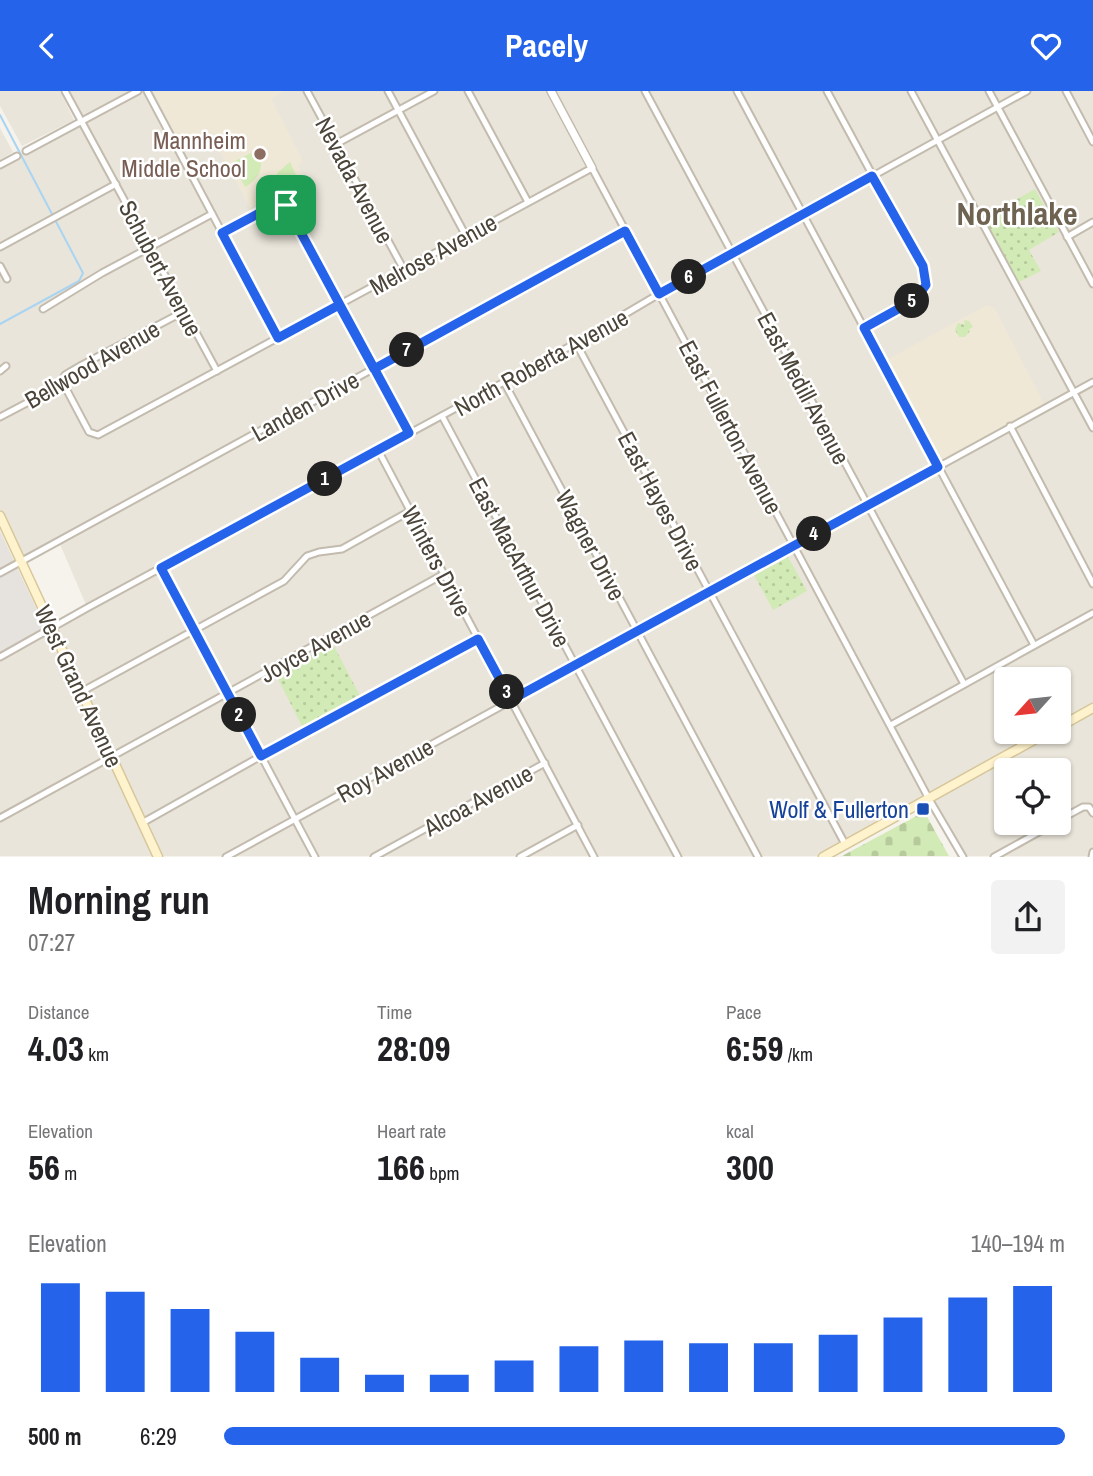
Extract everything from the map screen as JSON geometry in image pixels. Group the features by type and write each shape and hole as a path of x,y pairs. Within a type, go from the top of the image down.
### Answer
{"main road":[{"name":"West Grand Avenue","path":"0,516 158,856"},
{"path":"1071,720 1093,708"},
{"path":"822,856 1027,744"}],"street":[{"name":"Schubert Avenue","path":"65,91 217,371"},
{"path":"26,151 138,91"},
{"path":"147,91 278,338"},
{"name":"Nevada Avenue","path":"307,91 404,270"},
{"path":"388,91 466,236"},
{"path":"336,144 433,91"},
{"path":"468,91 528,202"},
{"path":"551,91 592,167"},
{"name":"East Medill Avenue","path":"645,91 964,684"},
{"path":"737,91 1034,645"},
{"path":"827,91 923,266 926,285 916,299 864,328"},
{"path":"911,91 1093,428"},
{"path":"989,91 1093,284"},
{"name":"North Roberta Avenue","path":"0,657 576,343 659,294 1027,91"},
{"path":"1066,91 1093,142"},
{"path":"0,165 17,156"},
{"name":"Melrose Avenue","path":"62,381 89,432 98,435 592,167"},
{"name":"East Fullerton Avenue","path":"592,167 929,799 963,856"},
{"path":"0,247 116,184"},
{"path":"222,233 280,202 286,205 409,433"},
{"path":"43,309 149,246 212,214"},
{"path":"1067,237 1093,222"},
{"name":"Landen Drive","path":"0,573 625,231"},
{"path":"0,266 7,279"},
{"name":"Bellwood Avenue","path":"0,417 59,386 65,375 82,365 183,311"},
{"name":"East Hayes Drive","path":"576,343 845,844"},
{"path":"0,371 6,366"},
{"name":"Wagner Drive","path":"504,382 758,856"},
{"name":"Roy Avenue","path":"226,856 1093,382"},
{"name":"East MacArthur Drive","path":"442,416 678,856"},
{"path":"1010,426 1093,584"},
{"name":"Winters Drive","path":"378,450 594,856"},
{"path":"81,692 284,580 307,556 342,549 410,511"},
{"path":"161,568 315,856"},
{"name":"Joyce Avenue","path":"0,818 444,574"},
{"path":"891,725 1093,613"},
{"path":"142,823 478,639"},
{"name":"Alcoa Avenue","path":"374,856 544,763"},
{"path":"1071,813 1083,807 1091,810"},
{"path":"520,856 578,825"},
{"path":"994,856 1032,835"}],"shaded area":[{"path":"0,91 60,91 74,120 22,146 0,106"},
{"path":"65,91 1093,91 1093,856 963,856 929,799 823,856 158,856 52,628 87,607 59,542 21,562 0,516 0,166 81,121"},
{"name":"Mannheim Middle School","path":"153,91 284,91 271,99 303,161 298,166 311,190 289,202 282,198 261,207 250,208 210,132 182,147"},
{"path":"0,128 13,152 0,160"},
{"path":"987,305 995,309 1044,404 939,463 885,361"},
{"path":"0,531 47,631 0,658"},
{"path":"51,630 155,856 0,856 0,659"}],"green space":[{"path":"255,151 261,159 260,172 256,179 245,187 234,166 235,161"},
{"path":"290,162 300,184 282,190 277,184 277,173"},
{"path":"1035,189 1059,232 1029,250 1041,271 1019,282 984,218"},
{"path":"964,320 969,321 973,327 965,337 959,337 955,330 958,323 965,325"},
{"path":"788,557 807,591 773,610 754,575"},
{"path":"333,644 361,698 303,728 276,675"},
{"path":"922,813 926,815 949,856 842,856"}],"waterway":[{"path":"0,115 83,273 79,281 0,324"}],"place":[{"name":"Mannheim Middle School","path":"260,154"},
{"name":"Wolf & Fullerton","path":"923,809"}],"district":[{"name":"Northlake","path":"1017,213"}],"route":[{"path":"286,205 280,202 222,233 278,338 339,305 374,369 625,231 659,294 872,176 923,266 926,285 916,299 864,328 938,467 511,700 478,639 261,756 161,568 409,433 374,369 339,305 286,205"}]}
